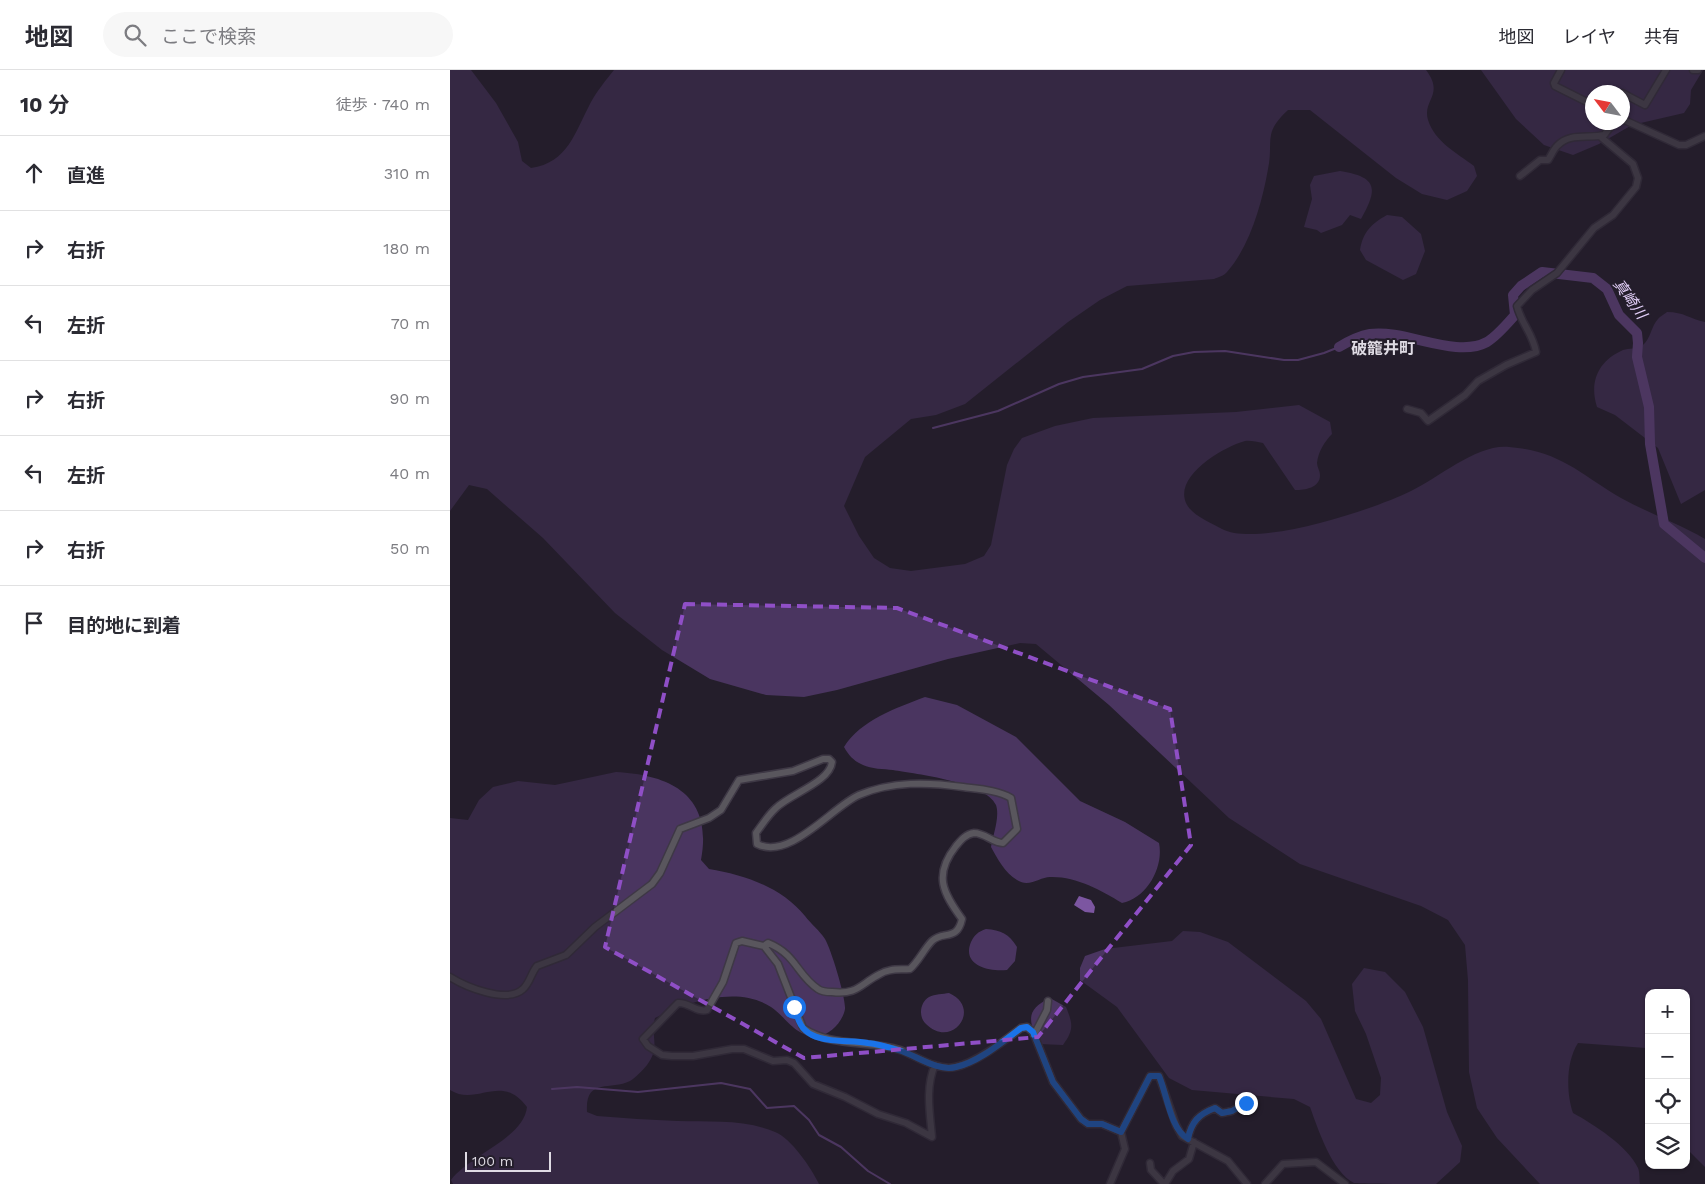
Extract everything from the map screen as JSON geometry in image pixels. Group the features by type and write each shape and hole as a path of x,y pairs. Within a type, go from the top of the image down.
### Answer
{"street":[{"path":"1561,70 1554,82 1555,86 1585,101"},
{"path":"1630,98 1645,105 1664,72 1656,70"},
{"path":"1693,70 1698,70"},
{"path":"1630,123 1679,145 1686,146 1705,136"},
{"path":"1407,409 1421,413 1428,421 1465,395 1478,381 1506,365 1536,352 1534,340 1519,315 1517,306 1532,290 1557,273 1594,228 1613,215 1636,187 1637,171 1627,159 1608,145 1602,138 1608,130"},
{"path":"1520,176 1540,160 1548,160 1557,146 1569,138 1579,136 1594,138 1604,135"},
{"path":"450,977 473,988 500,995 511,996 522,990 537,966 566,955 595,927 652,884 660,873 680,829 709,818 721,810 739,780 794,771 823,759 829,759 832,762 829,772 812,786 792,795 775,809 756,833 757,844 768,847 800,836 829,817 850,799 896,784 951,785 989,791 1011,798 1017,830 1013,834 1003,843 975,833 966,836 946,862 944,870 945,896 962,919 961,925 955,933 933,939 910,969 889,970 879,974 853,992 843,994 820,991 811,984 790,956 768,943 764,946"},
{"path":"935,1065 930,1075 929,1104 932,1137 906,1123 878,1114 845,1096 813,1084 794,1063 787,1060 773,1061 744,1049 732,1049 693,1056 662,1055 648,1046 643,1039 678,1003 684,1002 697,1010 707,1010 723,982 736,943 742,941 764,946 778,964 803,1028 823,1038 869,1043 899,1050 935,1065 955,1067 987,1052 1021,1028 1027,1027 1034,1036 1053,1082 1081,1119 1088,1124 1102,1124 1121,1132"},
{"path":"1034,1036 1047,1010 1048,1001"},
{"path":"1110,1184 1125,1149 1121,1132 1150,1076 1155,1075 1159,1076 1176,1125 1182,1136 1228,1161 1247,1184"},
{"path":"1150,1163 1151,1170 1164,1184 1173,1171 1189,1158 1192,1122 1206,1111 1215,1108 1222,1113 1226,1113 1246,1103"},
{"path":"1265,1184 1283,1164 1316,1162 1345,1184"}],"highlighted area":[{"path":"685,604 897,608 1170,709 1191,845 1038,1037 804,1058 605,947"}],"shaded area":[{"path":"450,70 471,70 496,103 518,142 522,161 531,168 544,165 562,153 575,135 593,98 614,70 1426,70 1433,86 1427,113 1431,128 1441,141 1474,166 1477,176 1467,191 1447,200 1422,194 1396,178 1310,110 1288,110 1275,125 1270,138 1270,159 1254,224 1242,250 1226,273 1214,279 1127,286 1100,300 1068,322 965,404 936,415 911,419 865,457 844,506 859,536 874,558 890,568 911,571 965,564 984,556 991,545 1007,465 1014,449 1022,438 1055,426 1093,418 1236,412 1299,405 1330,422 1332,434 1322,447 1317,464 1320,475 1318,483 1307,489 1295,490 1263,443 1245,441 1225,449 1203,464 1194,473 1187,483 1184,493 1186,503 1192,511 1222,529 1239,534 1262,534 1288,530 1345,516 1394,499 1472,456 1497,447 1509,447 1542,453 1569,465 1621,498 1705,539 1705,1167 1690,1152 1690,989 1645,989 1645,1048 1578,1043 1571,1059 1568,1087 1573,1113 1600,1129 1626,1152 1638,1168 1640,1184 1540,1184 1497,1138 1477,1108 1469,1072 1468,980 1465,945 1448,920 1421,906 1300,864 1229,818 1109,705 1036,644 1020,643 948,659 837,690 804,697 766,695 710,679 662,650 615,613 543,538 487,489 469,485 450,511"},
{"path":"1481,70 1703,70 1691,90 1690,104 1684,113 1630,126 1630,85 1585,85 1585,130 1623,130 1599,144 1573,155 1544,145 1516,119"},
{"path":"1340,171 1362,177 1371,186 1370,200 1361,219 1350,215 1342,225 1321,233 1304,227 1312,199 1310,185 1314,176"},
{"path":"1387,215 1402,217 1421,234 1425,251 1416,274 1403,280 1366,260 1360,250 1363,238 1369,229"},
{"path":"1667,312 1678,313 1705,322 1705,490 1681,504 1658,448 1615,415 1597,407 1594,389 1598,373 1607,360 1623,350 1642,346 1656,322"},
{"path":"925,697 957,705 1016,737 1080,801 1125,822 1159,843 1159,862 1152,880 1146,888 1131,900 1122,903 1097,889 1069,879 1046,877 1030,883 1021,882 1005,869 991,847 996,826 997,810 990,797 979,790 949,780 866,766 854,760 848,753 844,747 869,722"},
{"path":"616,772 655,778 671,784 684,793 694,805 701,820 703,838 701,860 709,869 736,875 762,884 785,897 795,906 821,933 828,944 841,985 845,1009 842,1018 831,1031 817,1036 797,1030 771,1007 743,997 713,998 682,1006 655,1018 653,1053 647,1065 639,1074 622,1084 594,1089 587,1101 587,1112 597,1116 667,1121 727,1122 764,1128 775,1132 794,1147 806,1162 819,1184 453,1184 451,1180 470,1162 495,1146 517,1128 524,1118 527,1107 517,1097 508,1092 498,1091 470,1095 450,1090 450,818 468,820 479,800 493,787 518,781 555,785"},
{"path":"1079,896 1091,900 1095,907 1094,913 1085,912 1074,905"},
{"path":"986,929 996,930 1004,934 1017,947 1015,961 1007,970 993,970 979,966 970,957 969,950 972,939"},
{"path":"1183,931 1200,932 1228,942 1306,1001 1321,1019 1356,1099 1371,1103 1380,1095 1381,1078 1366,1034 1355,1011 1352,984 1364,968 1385,972 1405,992 1423,1027 1447,1112 1462,1146 1460,1162 1436,1184 1354,1183 1339,1170 1333,1160 1310,1107 1294,1099 1192,1090 1169,1078 1117,1007 1080,980 1080,968 1085,956 1105,949 1172,941"},
{"path":"949,993 959,1000 964,1016 954,1030 936,1031 923,1021 921,1014 922,1006 929,997"},
{"path":"1050,998 1066,1007 1070,1018 1071,1031 1063,1045 1040,1044 1031,1023 1036,1007"}],"waterway":[{"name":"真崎川","path":"1339,347 1370,334 1399,336 1446,346 1475,346 1487,342 1494,337 1515,315 1513,295 1521,286 1542,272 1593,278 1607,289 1619,315 1637,333 1637,357 1649,407 1650,444 1664,524 1705,558"},
{"path":"933,428 998,411 1059,384 1083,377 1142,369 1173,356 1194,352 1225,351 1284,360 1298,360 1339,347"},
{"path":"552,1089 577,1087 638,1092 721,1083 750,1089 767,1108 794,1106 809,1120 819,1135 841,1147 868,1171 890,1184"}],"district":[{"name":"破籠井町","path":"1383,348"}],"route":[{"path":"794,1007 798,1022 812,1035 869,1043 899,1050 935,1065 946,1067 955,1067 966,1063 987,1052 1021,1028 1027,1027 1033,1032 1053,1082 1070,1101 1081,1119 1088,1124 1102,1124 1121,1132 1150,1076 1159,1076 1176,1125 1182,1136 1188,1139 1192,1122 1206,1111 1215,1108 1222,1113 1226,1113 1246,1103"}]}
